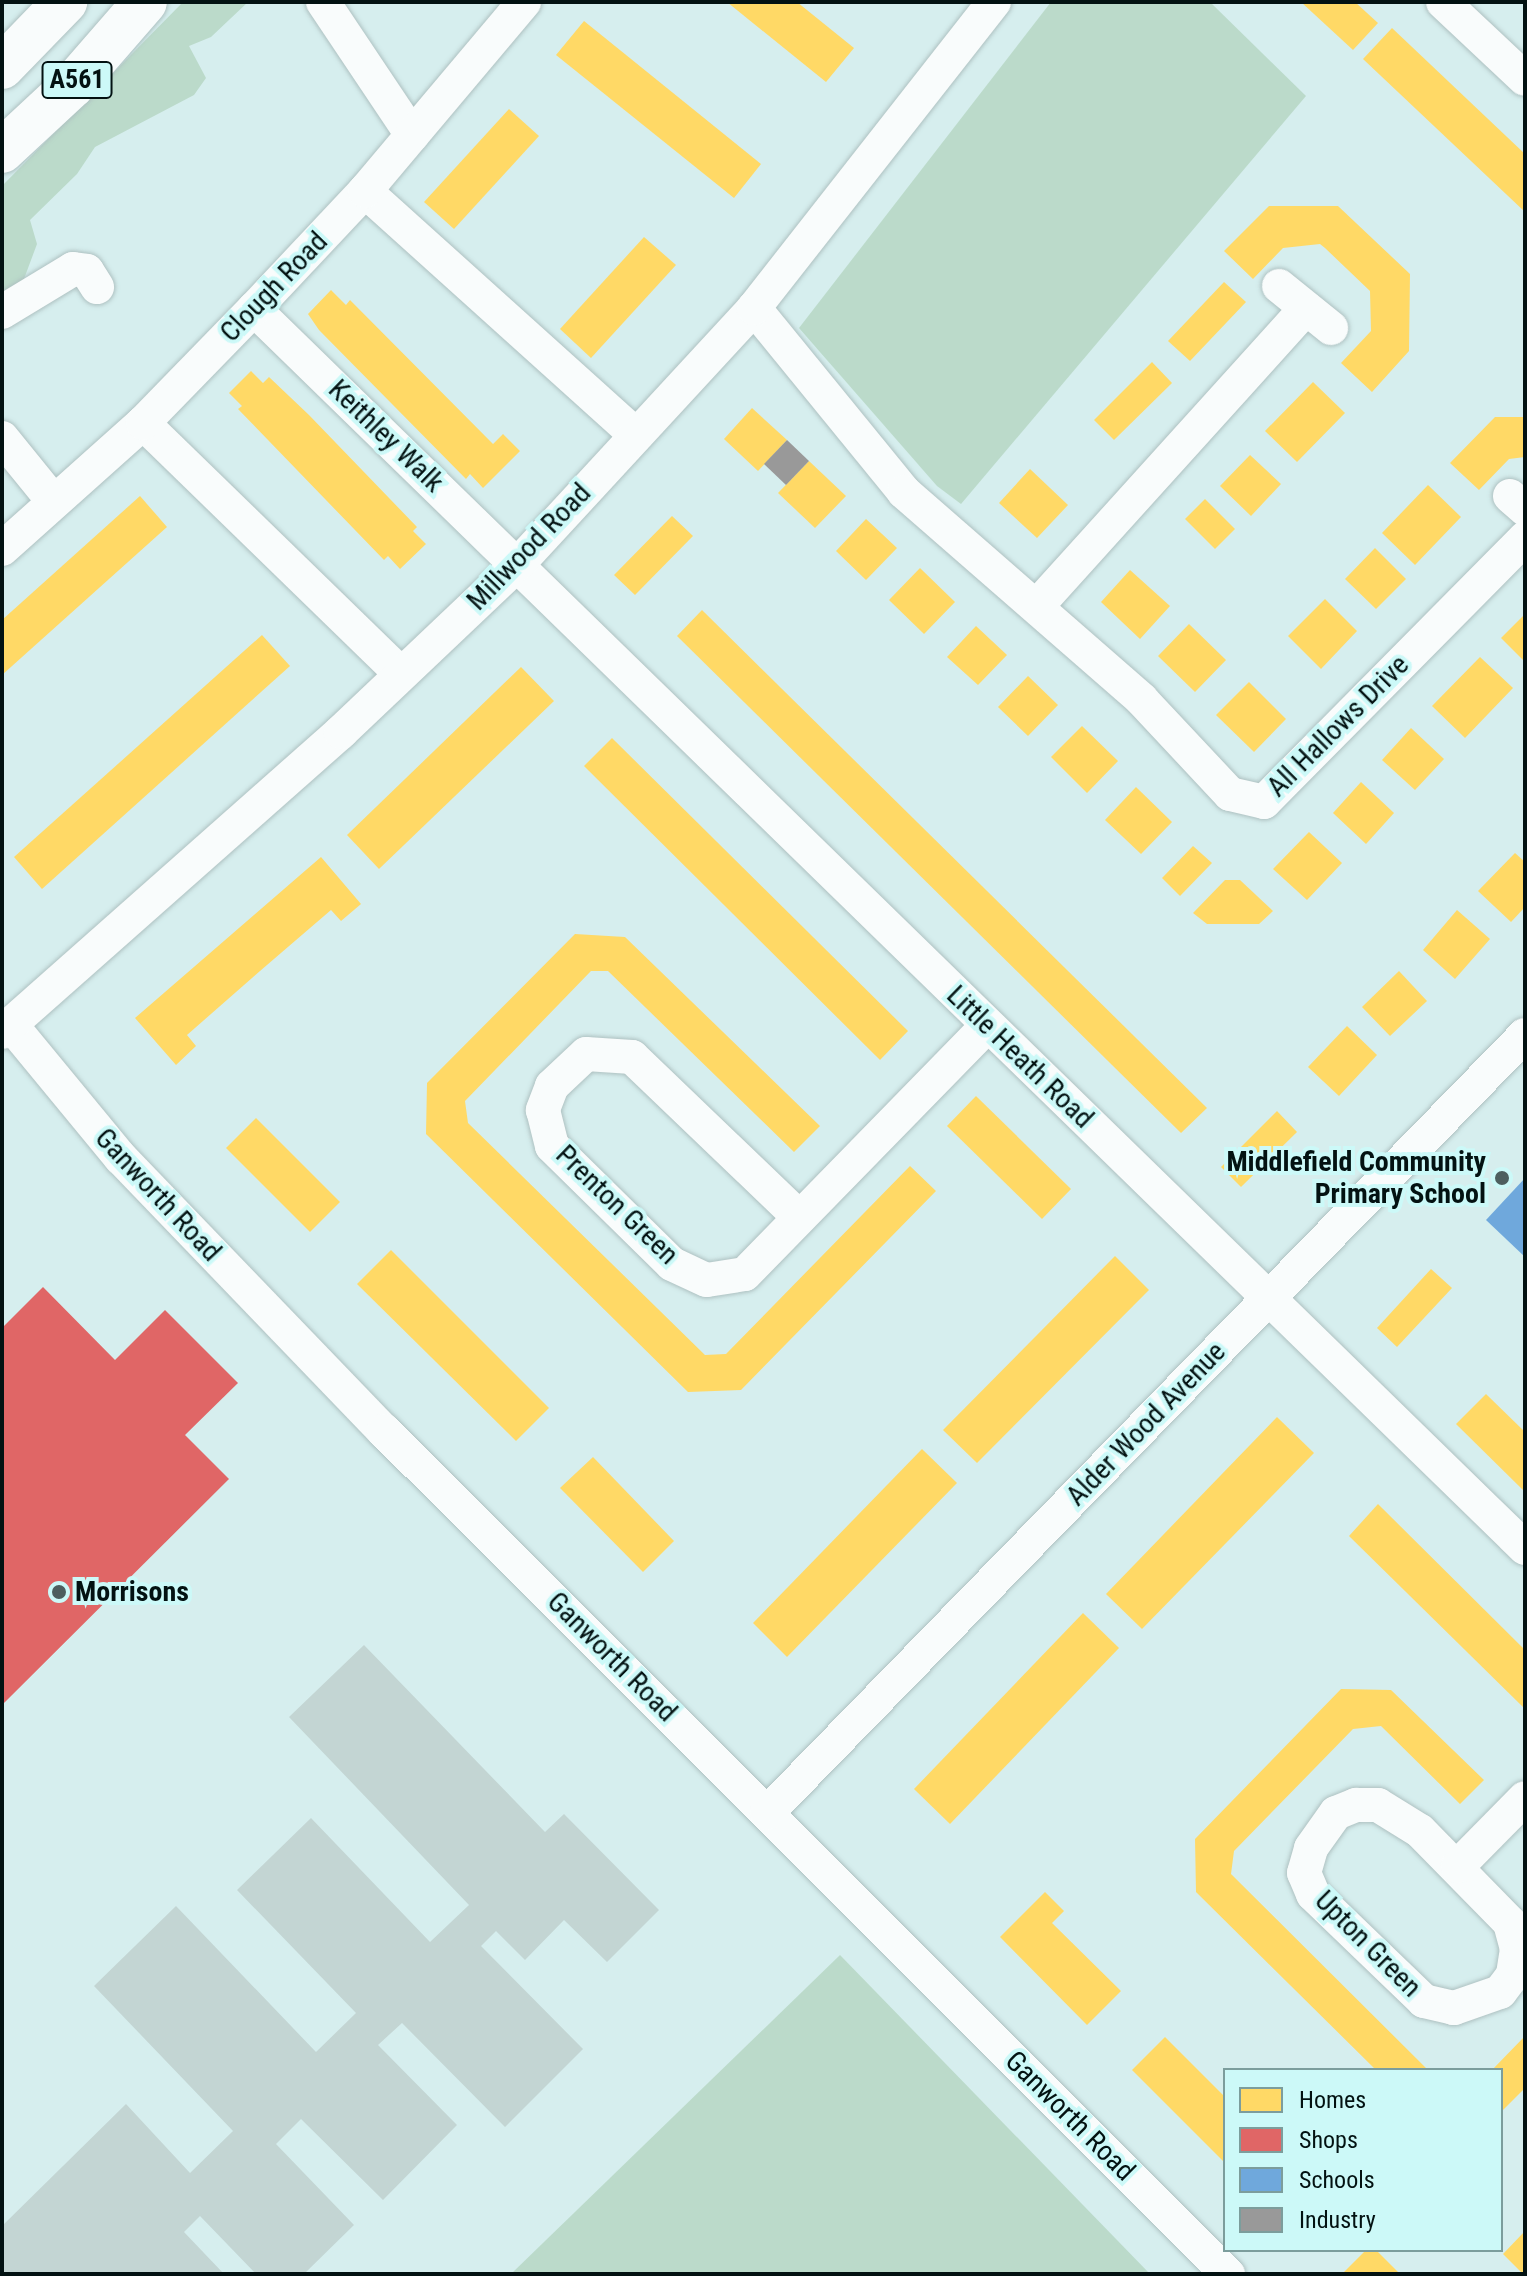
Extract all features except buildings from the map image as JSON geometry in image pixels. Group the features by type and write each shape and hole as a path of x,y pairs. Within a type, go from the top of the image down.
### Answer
{"highway":[{"name":"A561","path":"2,67 65,2"},
{"name":"A561","path":"2,151 72,86 145,2"}],"street":[{"path":"323,2 412,135"},
{"name":"Clough Road","path":"2,549 143,423 254,309 365,191 524,2"},
{"name":"Millwood Road","path":"7,1029 401,674 518,564 754,308 994,2"},
{"path":"1443,2 1525,79"},
{"path":"365,191 635,434"},
{"path":"2,312 73,269 87,271 97,287"},
{"path":"1037,606 1318,318 1279,286"},
{"name":"All Hallows Drive","path":"754,308 904,492 1141,699 1230,794 1264,802 1525,538"},
{"name":"Keithley Walk","path":"254,309 518,564"},
{"path":"143,423 401,674"},
{"path":"2,438 54,502"},
{"name":"Little Heath Road","path":"518,564 987,1026 1525,1548"},
{"name":"Prenton Green","path":"799,1217 632,1057 609,1051 586,1054 552,1086 543,1110 552,1146 672,1264 707,1280 745,1274 987,1026"},
{"name":"Ganworth Road","path":"7,1029 142,1181 384,1431 1228,2274"},
{"name":"Alder Wood Avenue","path":"767,1813 1525,1035"},
{"path":"1458,1866 1525,1798"},
{"name":"Upton Green","path":"1356,1805 1378,1805 1400,1816 1458,1866 1510,1923 1517,1949 1513,1975 1500,1992 1454,2008 1424,2001 1313,1894 1304,1873 1321,1830 1336,1813 1356,1805"}],"green space":[{"path":"183,2 248,2 211,37 189,46 206,78 194,95 95,147 77,174 30,220 37,244 21,287 2,301 2,186"},
{"path":"1051,2 1210,2 1306,96 961,504 937,486 799,328"},
{"path":"840,1955 1150,2274 511,2274"}],"place":[{"name":"Middlefield Community Primary School","path":"1502,1178"},
{"name":"Morrisons","path":"59,1592"}]}
